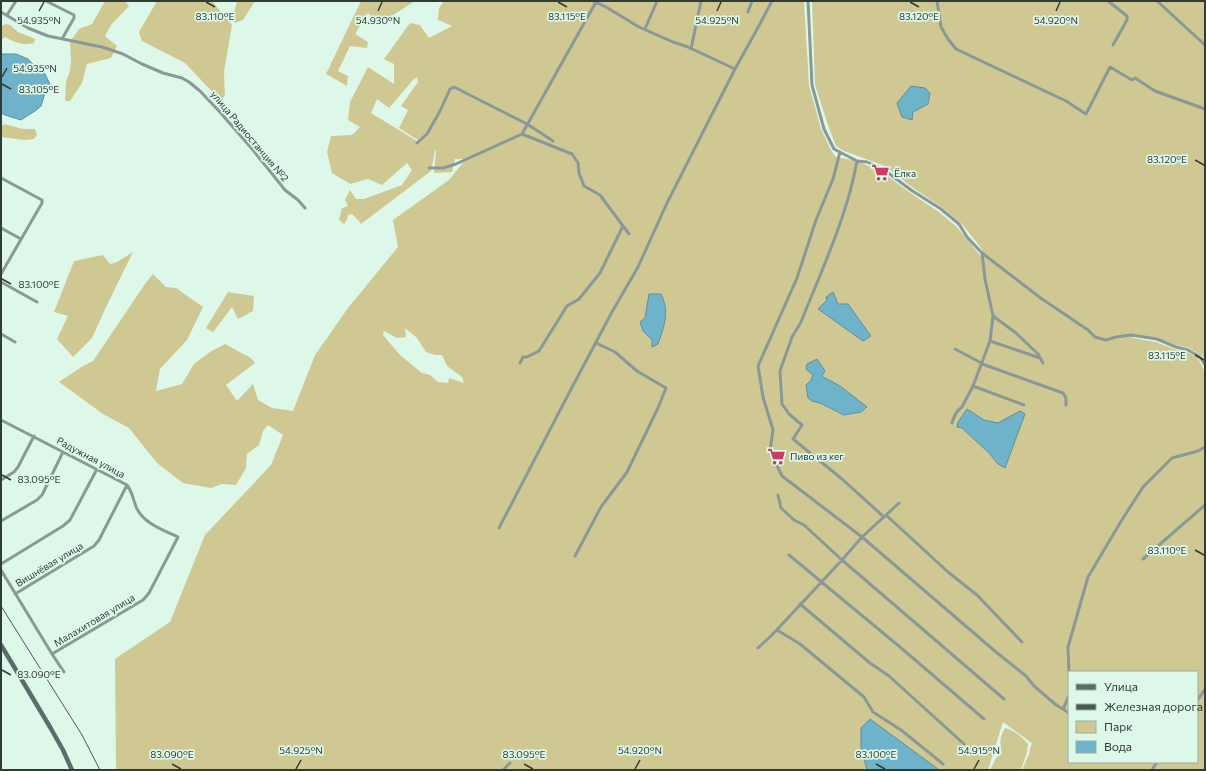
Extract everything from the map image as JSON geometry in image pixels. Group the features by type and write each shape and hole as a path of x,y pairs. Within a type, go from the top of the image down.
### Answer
{"street":[{"path":"7,15 16,1"},
{"path":"46,1 74,15 74,18 62,38"},
{"path":"645,30 657,1"},
{"path":"691,49 702,1"},
{"path":"748,12 752,1"},
{"path":"499,528 596,343 638,267 667,203 734,69 762,22 772,1"},
{"path":"808,1 812,85 824,129 834,149 856,161 867,162 883,168 911,190 941,209 959,224 967,237 982,253 1042,299 1088,330 1095,337 1106,340 1131,335 1157,339 1200,356 1205,365"},
{"path":"937,1 941,27 956,49 1071,104 1086,114 1110,67 1132,80 1136,78 1155,90 1205,109"},
{"path":"1108,1 1127,16 1127,20 1113,45"},
{"path":"1157,1 1205,45"},
{"path":"429,168 443,168 456,164 522,134 595,2 645,30 734,69"},
{"name":"улица Радиостанция №2","path":"1,12 28,28 48,36 102,47 123,54 163,73 182,78 189,82 219,111 285,190 298,200 305,208"},
{"path":"417,143 427,134 450,89 454,87 527,124 553,141"},
{"path":"522,134 572,154 578,163 579,173 584,186 600,195 629,234"},
{"path":"840,152 833,179 816,220 797,278 758,366 762,397 772,430 770,452 782,476 862,537 1026,676 1034,686 1068,712"},
{"path":"856,161 843,216 801,322 792,337 780,371 782,404 789,414 802,425 793,439 842,479 948,572 977,595 1022,642"},
{"path":"1,178 42,200 42,203 1,274"},
{"path":"520,363 523,357 527,357 539,351 567,306 580,299 600,273 623,226"},
{"path":"1,228 22,239"},
{"path":"952,423 954,416 962,407 973,386 990,341 993,316 985,279 982,253"},
{"path":"1,282 37,302"},
{"path":"993,316 1016,333 1038,354 1043,363"},
{"path":"1,334 15,342"},
{"path":"990,341 1040,358"},
{"path":"575,556 601,507 627,472 666,388 637,371 615,352 596,343"},
{"path":"955,350 981,364 1063,393 1066,398 1066,405"},
{"path":"973,386 1024,405"},
{"name":"Радужная улица","path":"1,420 128,486 132,492 138,509 144,518 153,525 178,537"},
{"path":"1,480 18,467 34,436"},
{"path":"1069,671 1068,647 1088,577 1120,523 1143,487 1172,458 1198,451 1205,446"},
{"path":"1,521 37,500 42,495 63,452"},
{"path":"1,564 63,526 70,520 97,469"},
{"name":"Вишнёвая улица","path":"15,594 94,546 99,540 128,486"},
{"path":"778,495 781,508 794,520 804,525 842,560 1004,699"},
{"path":"758,648 777,630 862,537 899,503"},
{"path":"1142,559 1205,505"},
{"name":"Малахитовая улица","path":"52,654 143,600 149,594 178,537"},
{"path":"789,555 984,719"},
{"path":"1,570 64,672"},
{"path":"800,604 870,663 889,676 964,744"},
{"path":"777,630 800,644 864,697 873,712 900,730 943,764"},
{"path":"1,645 50,727 72,770"},
{"path":"1198,700 1205,689"},
{"path":"1063,709 1068,698"},
{"path":"503,770 510,763"}],"green space":[{"path":"105,1 125,1 129,6 111,25 105,36 117,46 111,58 87,64 82,83 70,101 65,101 66,82 70,71 71,60 70,42 79,29 92,24"},
{"path":"157,1 212,1 232,25 224,72 225,96 220,100 185,63 142,41 139,32"},
{"path":"237,1 255,1 243,20 235,23 232,19"},
{"path":"361,1 415,1 379,24 368,13 355,34 368,42 367,48 350,46 338,71 348,76 347,86 326,74"},
{"path":"444,1 804,1 809,85 821,129 831,150 836,157 857,161 882,172 939,212 957,227 980,255 985,258 981,248 962,224 943,208 913,188 885,166 844,151 836,146 815,85 812,1 1205,1 1205,360 1202,356 1189,348 1158,338 1132,334 1133,338 1156,342 1187,352 1198,358 1205,372 1205,770 1022,770 1031,745 1033,744 1003,722 988,770 937,770 861,748 867,770 116,770 115,659 170,622 205,535 271,465 283,435 268,425 263,431 259,445 247,454 246,468 236,485 222,484 211,488 183,483 157,463 129,428 103,414 59,382 93,361 153,274 166,287 176,288 203,307 187,340 160,369 156,391 182,384 194,364 210,352 225,344 251,358 255,363 226,385 237,401 253,384 258,400 272,408 293,411 315,355 348,308 398,247 393,220 449,180 466,159 455,159 452,172 434,173 436,151 433,149 435,151 431,171 361,224 352,214 348,215 344,224 339,220 342,208 348,206 345,200 350,190 356,199 364,199 402,185 412,170 407,163 382,185 368,179 350,184 332,173 327,152 331,136 352,135 360,127 348,120 350,102 368,67 394,84 394,64 384,59 410,23 420,25 429,38 452,26 438,20 439,8","holes":["417,77 418,82 401,106 408,110 399,128 418,140 417,141 371,113 377,99 389,108","827,300 838,304 855,313 870,336 819,309","405,328 417,338 426,352 435,355 442,355 447,366 462,377 464,383 449,378 448,383 438,382 430,375 422,373 400,355 383,335 384,331 397,338 406,337","813,375 822,375 840,386 867,408 861,412 844,415 820,402 812,401 806,385 811,380","967,409 984,420 998,423 998,464 989,453 962,428"]},
{"path":"6,24 10,25 18,32 35,39 34,43 19,43 5,37 1,40 1,26"},
{"path":"4,124 23,129 35,129 37,135 34,139 25,140 1,137 1,127"},
{"path":"133,252 92,338 73,357 57,339 68,316 54,312 74,261 103,255 110,264 117,262"},
{"path":"228,292 254,296 253,311 238,319 232,307 213,332 206,328"},
{"path":"1005,728 1018,734 1028,744 1021,770 990,770 996,758 1002,753 1000,740"}],"water":[{"path":"1,54 16,54 28,59 38,70 45,74 50,84 45,93 41,106 21,120 1,113"},
{"path":"911,86 925,88 930,93 928,104 913,112 912,120 902,117 897,103"},
{"path":"833,292 838,304 848,304 871,336 863,341 818,309 827,300 826,297"},
{"path":"649,294 661,294 664,300 666,313 658,344 652,347 652,340 643,331 640,322 645,318"},
{"path":"817,359 825,371 822,376 840,386 867,407 861,412 844,415 808,398 806,385 811,380 813,375 806,369 807,364"},
{"path":"967,409 984,420 998,423 1020,411 1025,414 1005,468 998,464 989,453 962,428 957,427 958,422"},
{"path":"870,719 938,769 867,770 861,748 861,728"}],"railway":[{"path":"1,606 82,735 100,770"}],"place":[{"name":"Ёлка","path":"881,173"},
{"name":"Пиво из кег","path":"777,456"}]}
